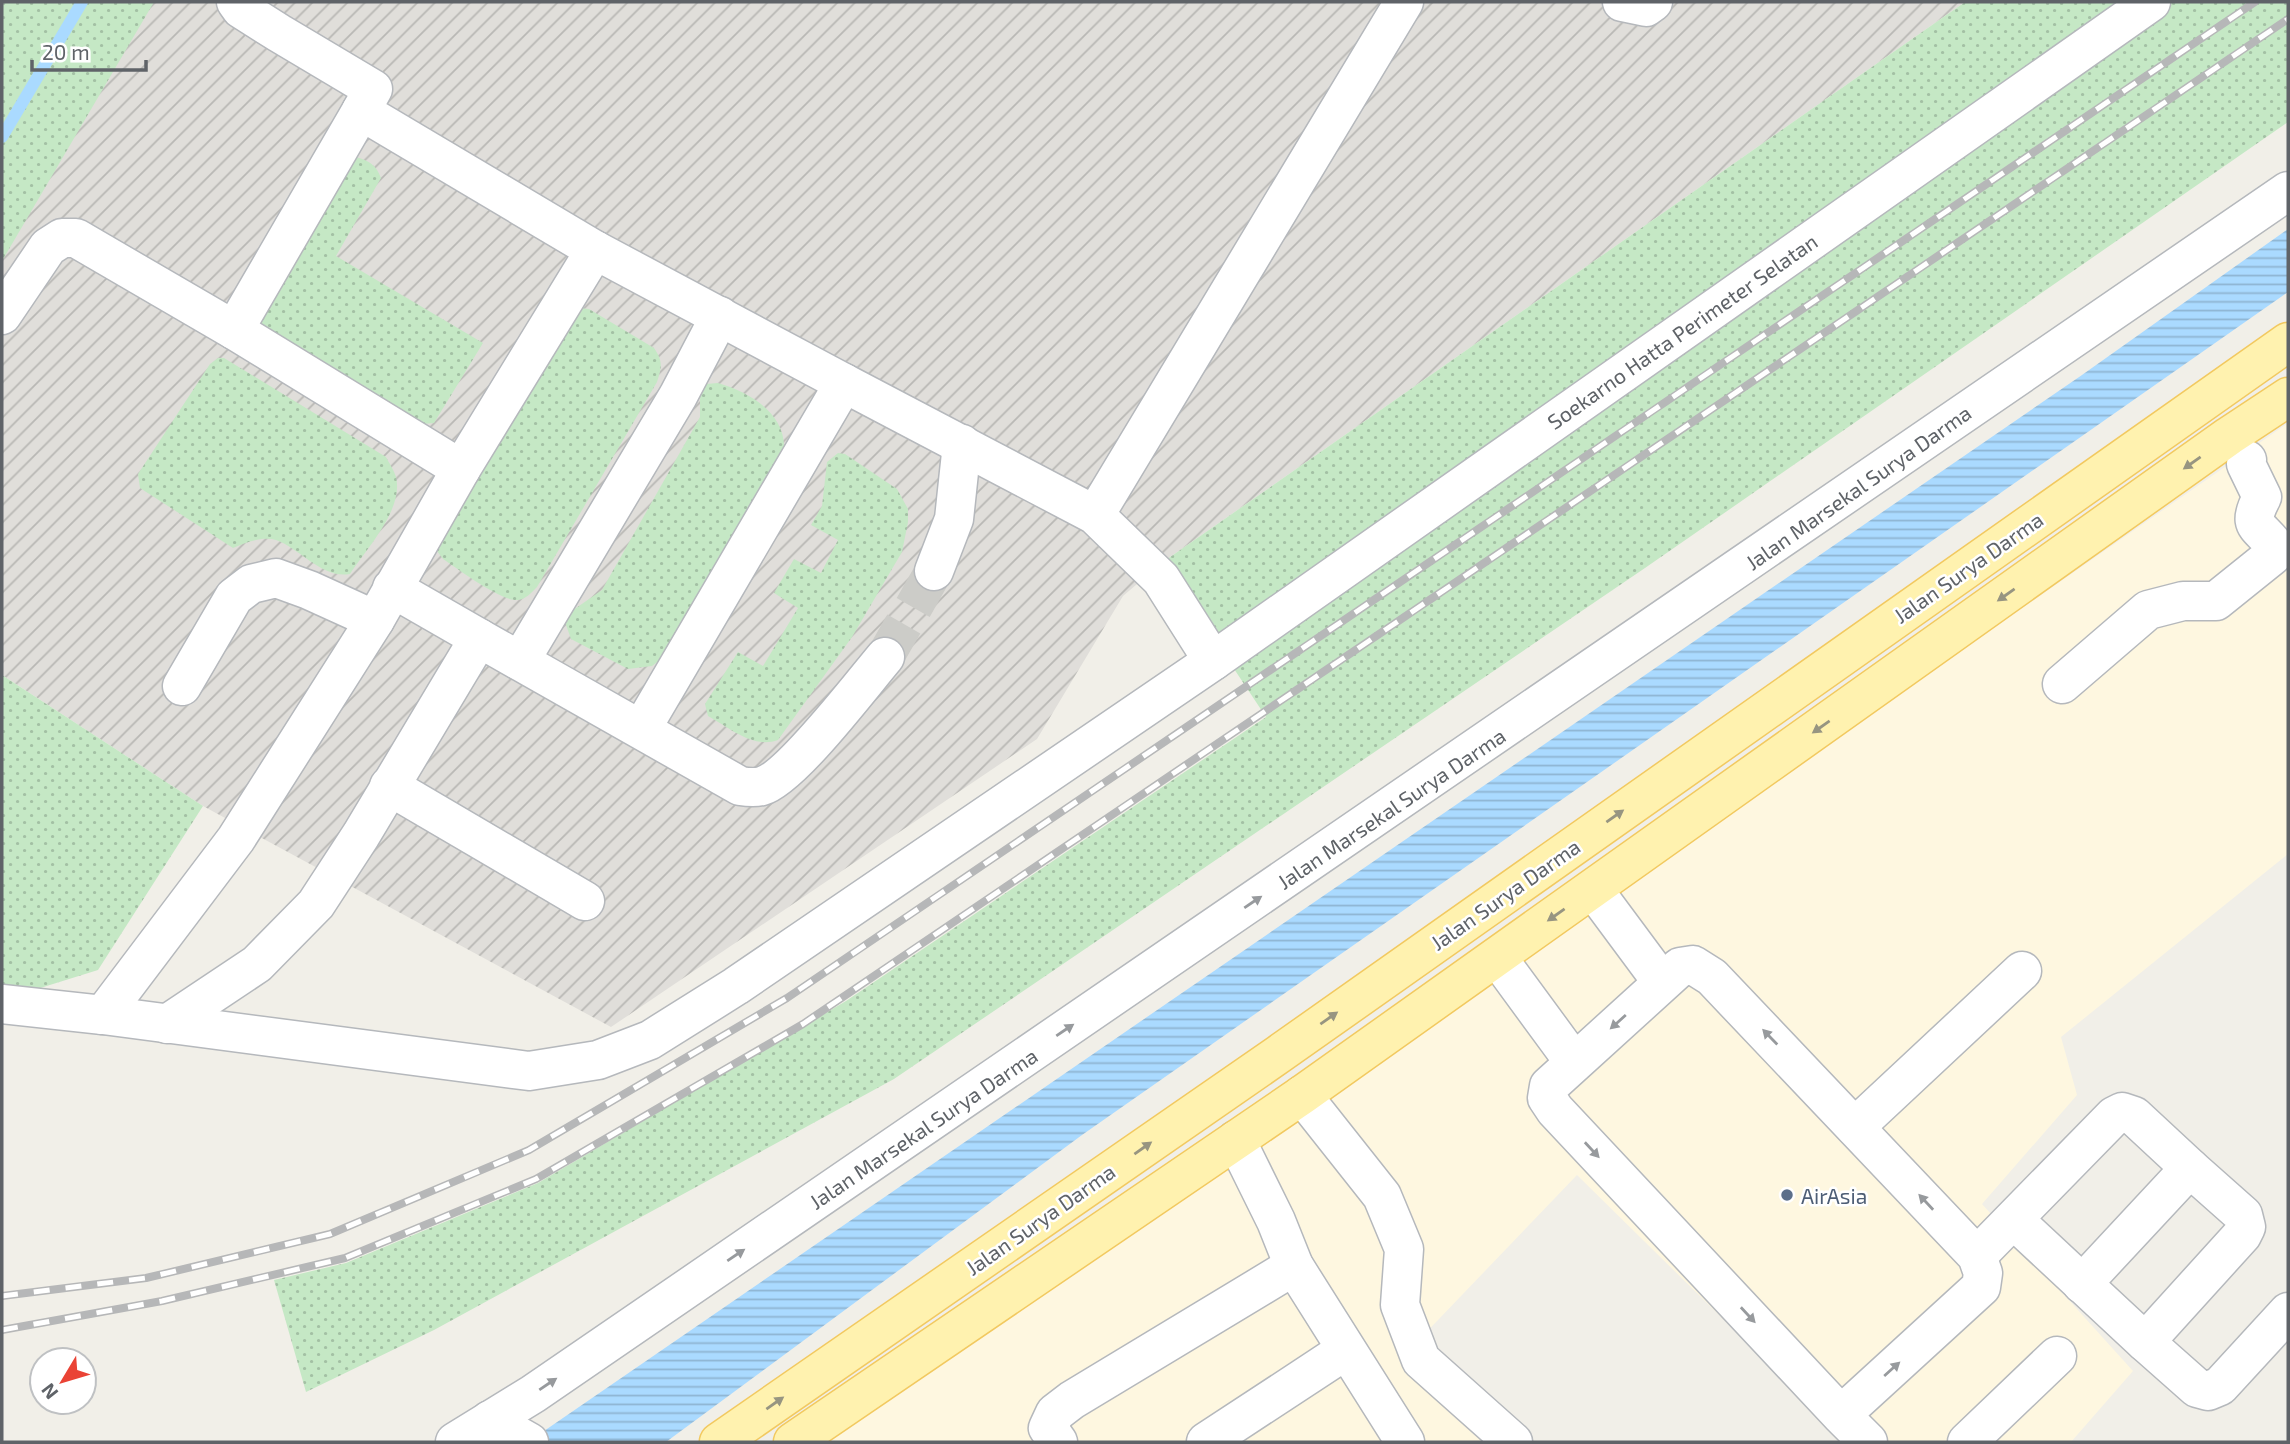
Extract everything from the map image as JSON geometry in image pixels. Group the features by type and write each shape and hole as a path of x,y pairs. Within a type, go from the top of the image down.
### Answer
{"main road":[{"name":"Jalan Surya Darma","path":"719,1442 1279,1054 2288,342"},
{"path":"793,1442 1302,1096 1593,889 2238,448 2288,397"}],"street":[{"path":"234,330 373,89 278,33 236,2"},
{"path":"1095,515 1404,2"},
{"path":"1622,2 1646,7 1653,2"},
{"name":"Soekarno Hatta Perimeter Selatan","path":"2,1004 103,1014 529,1071 598,1060 650,1040 736,986 1213,661 2151,2"},
{"path":"361,111 595,250 1095,515 1161,579 1213,661"},
{"name":"Jalan Marsekal Surya Darma","path":"512,1433 533,1394 2288,191"},
{"path":"2,315 48,247 62,238 76,238 234,330 461,469"},
{"path":"103,1014 236,839 383,604 461,469 595,250"},
{"path":"520,661 678,396 720,316"},
{"path":"642,728 844,383"},
{"path":"934,570 954,519 962,444"},
{"path":"2238,448 2288,509"},
{"path":"2062,684 2148,610 2183,601 2216,601 2272,556 2277,549 2254,522 2253,515 2262,497 2238,448"},
{"path":"182,686 234,597 251,584 276,578 309,590 383,604 479,638 642,728 740,786 762,786 782,775 885,657"},
{"path":"167,1024 257,964 317,904 479,638"},
{"path":"389,786 585,901"},
{"path":"1593,889 1662,982"},
{"path":"1497,957 1574,1062"},
{"path":"1841,1415 1981,1287 1983,1273 1977,1256 1712,977 1693,965 1680,967 1549,1086 1547,1098 1555,1110 1841,1415 1867,1442"},
{"path":"1855,1127 2022,971"},
{"path":"1302,1096 1382,1196 1404,1249 1401,1305 1421,1360 1513,1442"},
{"path":"1977,1256 2114,1116 2122,1112 2134,1116 2243,1215 2246,1227 2242,1235 2145,1342"},
{"path":"1236,1140 1276,1221 1294,1266 1346,1350 1396,1439"},
{"path":"2082,1284 2190,1168"},
{"path":"2014,1220 2197,1388 2208,1391 2220,1386 2288,1312"},
{"path":"1058,1442 1048,1428 1055,1413 1294,1266"},
{"path":"1206,1442 1346,1350"},
{"path":"1967,1442 2057,1356"},
{"path":"455,1442 512,1433"}],"shaded area":[{"path":"2,2 1965,2 1163,562 1123,596 1037,739 611,1027 203,806 2,675"},
{"path":"2288,423 2288,854 2061,1037 2077,1095 1982,1204 2133,1371 2071,1442 1848,1442 1577,1175 1415,1344 1521,1442 824,1442"}],"green space":[{"path":"2,2 154,2 2,261"},
{"path":"1965,2 2288,2 2288,122 1645,568 894,1079 434,1330 306,1392 274,1280 346,1263 538,1183 846,1001 1266,717 1163,562"},
{"path":"356,157 372,164 381,178 336,256 483,343 434,423 423,424 261,326 258,309"},
{"path":"579,308 589,309 654,348 661,364 660,372 657,382 537,587 524,598 511,599 480,584 443,559 435,542"},
{"path":"218,358 224,358 386,457 396,477 395,502 382,528 350,574 321,568 276,540 259,539 233,548 140,488 138,474 210,364"},
{"path":"718,383 753,398 772,414 783,436 784,448 660,660 652,666 628,669 571,639 565,622 566,615 602,590 700,417 700,390 706,384"},
{"path":"838,453 845,454 897,489 908,509 902,552 852,637 778,740 751,740 708,716 705,704 738,652 763,666 798,608 774,593 794,559 821,573 838,540 811,525 822,506 827,462"},
{"path":"2,675 203,806 98,970 37,989 2,984"}],"water":[{"path":"2288,229 2288,292 1082,1135 666,1442 528,1442 2082,375"}],"waterway":[{"path":"2,137 82,2"}],"tunnel":[{"path":"885,657 934,571"}],"railway":[{"path":"2,1296 146,1278 330,1234 529,1150 787,998 2255,2"},
{"path":"2,1330 162,1301 345,1258 536,1179 803,1024 2288,19"}],"place":[{"name":"AirAsia","path":"1787,1195"}]}
